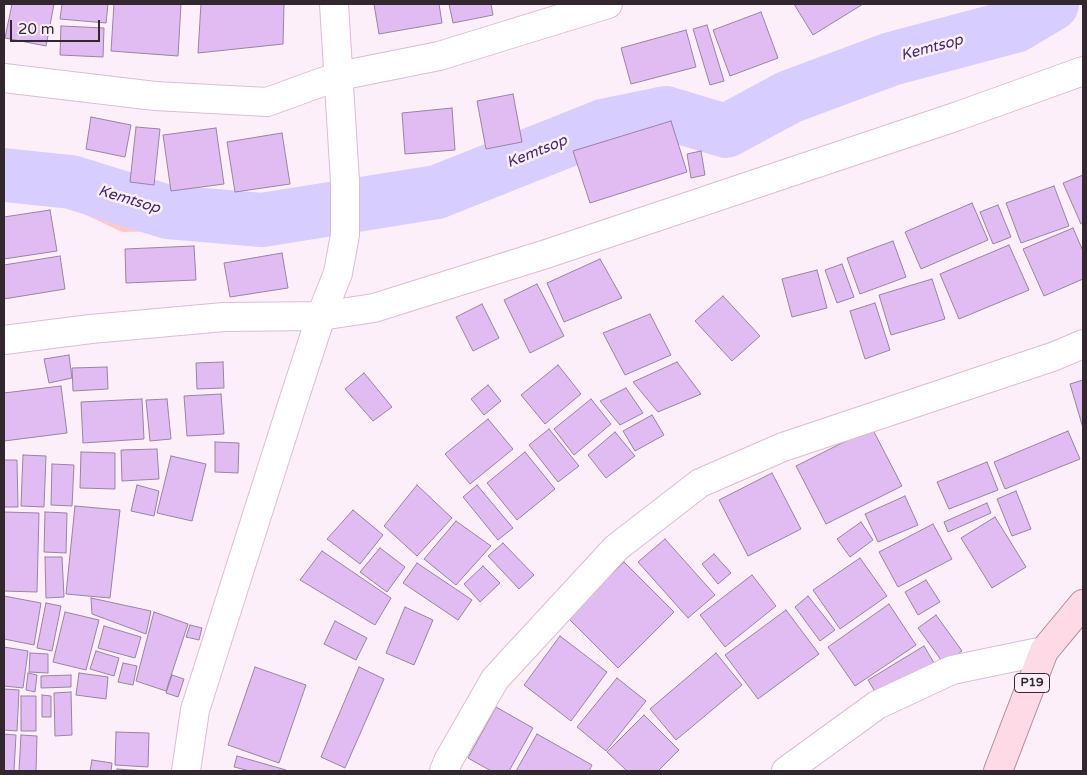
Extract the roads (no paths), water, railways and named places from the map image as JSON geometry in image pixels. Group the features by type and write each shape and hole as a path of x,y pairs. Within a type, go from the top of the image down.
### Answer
{"main road":[{"name":"P19","path":"998,771 1044,651 1083,604"}],"street":[{"path":"186,771 195,710 265,486 321,316 338,273 345,235 345,182 334,4"},
{"path":"4,78 155,96 267,102 339,76 440,56 608,4"},
{"path":"4,340 91,329 224,317 321,316 374,308 546,254 958,116 1083,70"},
{"path":"444,771 495,679 616,548 700,483 783,447 1055,356 1083,344"},
{"path":"786,771 877,705 952,670 1044,651"}],"waterway":[{"name":"Kemtsop","path":"4,175 71,182 168,212 262,220 437,192 603,126 666,113 726,131 789,97 891,59 1015,26 1052,4"}]}
